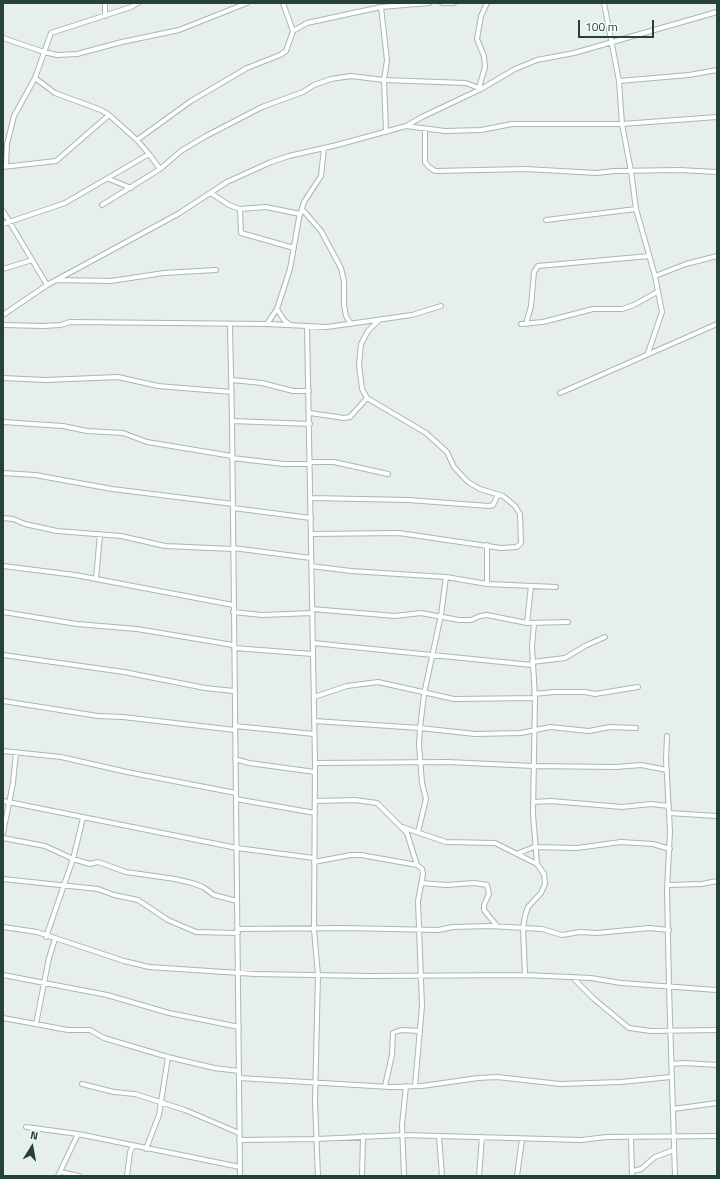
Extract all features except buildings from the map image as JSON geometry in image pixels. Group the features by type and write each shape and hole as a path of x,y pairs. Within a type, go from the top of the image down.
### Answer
{"street":[{"path":"105,3 105,16"},
{"path":"109,115 56,161 5,166 7,144 14,116 34,78 51,33 131,8 138,3"},
{"path":"3,38 57,55 77,54 122,42 179,30 247,3"},
{"path":"283,3 293,31"},
{"path":"137,140 191,101 247,68 280,55 286,51 293,31 307,22 381,7 429,3"},
{"path":"442,3 454,3"},
{"path":"480,89 485,68 484,56 477,39 481,16 487,3"},
{"path":"604,3 619,81 622,124 631,171 636,210 655,276 662,312 648,353"},
{"path":"381,7 387,60 384,80 386,132"},
{"path":"3,315 47,285 178,214 227,182 271,162 406,126 480,89 515,69 537,60 611,43 717,12"},
{"path":"619,81 689,75 717,70"},
{"path":"102,205 160,170 181,151 206,136 262,107 303,92 314,85 331,79 351,76 384,80 466,83 480,89"},
{"path":"34,78 55,93 95,108 109,115 137,140 160,170"},
{"path":"406,126 445,131 481,130 512,124 622,124 717,117"},
{"path":"426,129 425,162 428,168 435,171 525,169 597,173 614,171 679,170 717,172"},
{"path":"268,324 277,309 290,269 304,202 320,176 324,148"},
{"path":"3,224 59,206 109,179 149,154"},
{"path":"109,179 131,188"},
{"path":"211,193 229,205 240,209 266,207 301,212 321,231 341,268 344,281 344,304 346,316 351,324"},
{"path":"240,209 241,233 294,248"},
{"path":"546,220 636,210"},
{"path":"3,211 47,285"},
{"path":"648,256 538,266 534,272 531,306 524,324 593,309 622,309 634,305 657,292"},
{"path":"655,276 686,264 717,256"},
{"path":"3,269 32,260"},
{"path":"56,280 111,281 164,273 216,270"},
{"path":"3,325 49,326 61,325 70,322 230,325 268,324 327,327 412,315 442,306"},
{"path":"277,309 284,320 291,325"},
{"path":"311,534 399,533 511,548 517,547 521,543 520,514 509,500 480,489 468,482 454,467 447,452 426,433 367,398 362,389 359,365 361,344 368,331 379,320"},
{"path":"560,393 648,353 717,324"},
{"path":"230,325 232,380 233,612 240,1176"},
{"path":"307,326 310,413 315,763 314,930 318,975 316,1082 318,1176"},
{"path":"3,378 46,380 118,377 158,386 232,392"},
{"path":"232,380 262,383 293,390 309,391"},
{"path":"310,413 350,417 367,398"},
{"path":"232,421 310,424"},
{"path":"3,422 63,426 87,431 123,432 147,442 232,457 284,464 334,462 388,474"},
{"path":"3,473 35,475 120,490 311,518"},
{"path":"311,498 408,500 489,506 493,505 498,495"},
{"path":"3,518 14,519 25,524 57,531 100,534 165,546 233,549 311,558"},
{"path":"96,579 100,534"},
{"path":"486,584 487,545"},
{"path":"3,566 96,579 233,606"},
{"path":"311,566 380,573 446,577 486,584 556,587"},
{"path":"418,832 426,799 422,783 419,744 420,728 424,694 434,655 446,577"},
{"path":"527,623 531,586"},
{"path":"233,612 262,615 312,611 395,616 421,613 441,615 458,620 471,620 487,615 534,624 568,622"},
{"path":"3,612 77,624 138,629 234,647 313,654"},
{"path":"534,624 532,646 534,696 533,802 534,847 537,864"},
{"path":"313,643 532,664 565,658 585,646 605,637"},
{"path":"3,655 124,672 205,688 234,691"},
{"path":"314,697 347,686 378,682 424,694 454,699 534,696 554,692 585,692 595,694 638,687"},
{"path":"3,701 98,716 314,734"},
{"path":"314,721 420,728 474,734 521,733 534,729 565,727 589,731 610,727 636,728"},
{"path":"668,736 667,770 670,849 668,885 670,930 669,987 674,1176"},
{"path":"3,751 61,757 127,772 236,793"},
{"path":"3,833 13,783 16,752"},
{"path":"235,759 249,763 315,772"},
{"path":"315,763 421,762 616,767 641,765 667,770"},
{"path":"236,799 315,813"},
{"path":"315,801 355,800 376,803 393,821 402,827 446,842 495,843 518,853 537,864 544,874 545,884 541,893 528,907 523,928 525,975"},
{"path":"3,801 237,848 314,860 361,855 417,865 422,869 423,874 418,901 422,975 420,1031 415,1086"},
{"path":"533,802 551,801 622,807 651,804 669,806"},
{"path":"669,813 717,816"},
{"path":"46,937 74,859 83,818"},
{"path":"402,827 407,833 417,865"},
{"path":"3,838 45,846 74,859 90,864 98,862 126,872 186,882 203,887 220,897 237,901"},
{"path":"518,853 534,847 577,848 621,842 654,844 670,849"},
{"path":"3,879 98,889 114,895 138,900 168,920 196,932 314,930 342,928 419,930 497,926 542,929 562,935 649,928 670,930"},
{"path":"668,885 702,884 717,881"},
{"path":"421,883 447,886 474,883 487,885 489,894 484,905 484,910 497,926"},
{"path":"3,927 24,929 124,961 149,966 238,972 318,975 525,975 608,979 620,983 717,990"},
{"path":"36,1024 43,983 54,939"},
{"path":"3,975 107,995 169,1013 239,1027"},
{"path":"572,977 594,999 629,1028 651,1031 717,1030"},
{"path":"3,1018 68,1030 90,1030 104,1038 168,1057 214,1068 239,1071"},
{"path":"385,1086 392,1055 393,1033 401,1030 420,1031"},
{"path":"146,1149 159,1115 168,1057"},
{"path":"671,1064 685,1063 717,1066"},
{"path":"239,1078 385,1086 415,1086 491,1077 516,1078 546,1084 621,1082 671,1077"},
{"path":"82,1084 114,1092 135,1094 185,1110 239,1134"},
{"path":"404,1176 403,1114 406,1086"},
{"path":"672,1109 717,1103"},
{"path":"26,1127 78,1134 240,1167"},
{"path":"78,1134 60,1174 79,1176"},
{"path":"239,1140 317,1139 404,1135 581,1140 631,1137 717,1136"},
{"path":"362,1176 363,1136"},
{"path":"439,1136 442,1176"},
{"path":"631,1137 633,1174 655,1157 674,1150"},
{"path":"479,1176 482,1138"},
{"path":"517,1176 522,1139"},
{"path":"128,1176 130,1152 133,1146"}]}
